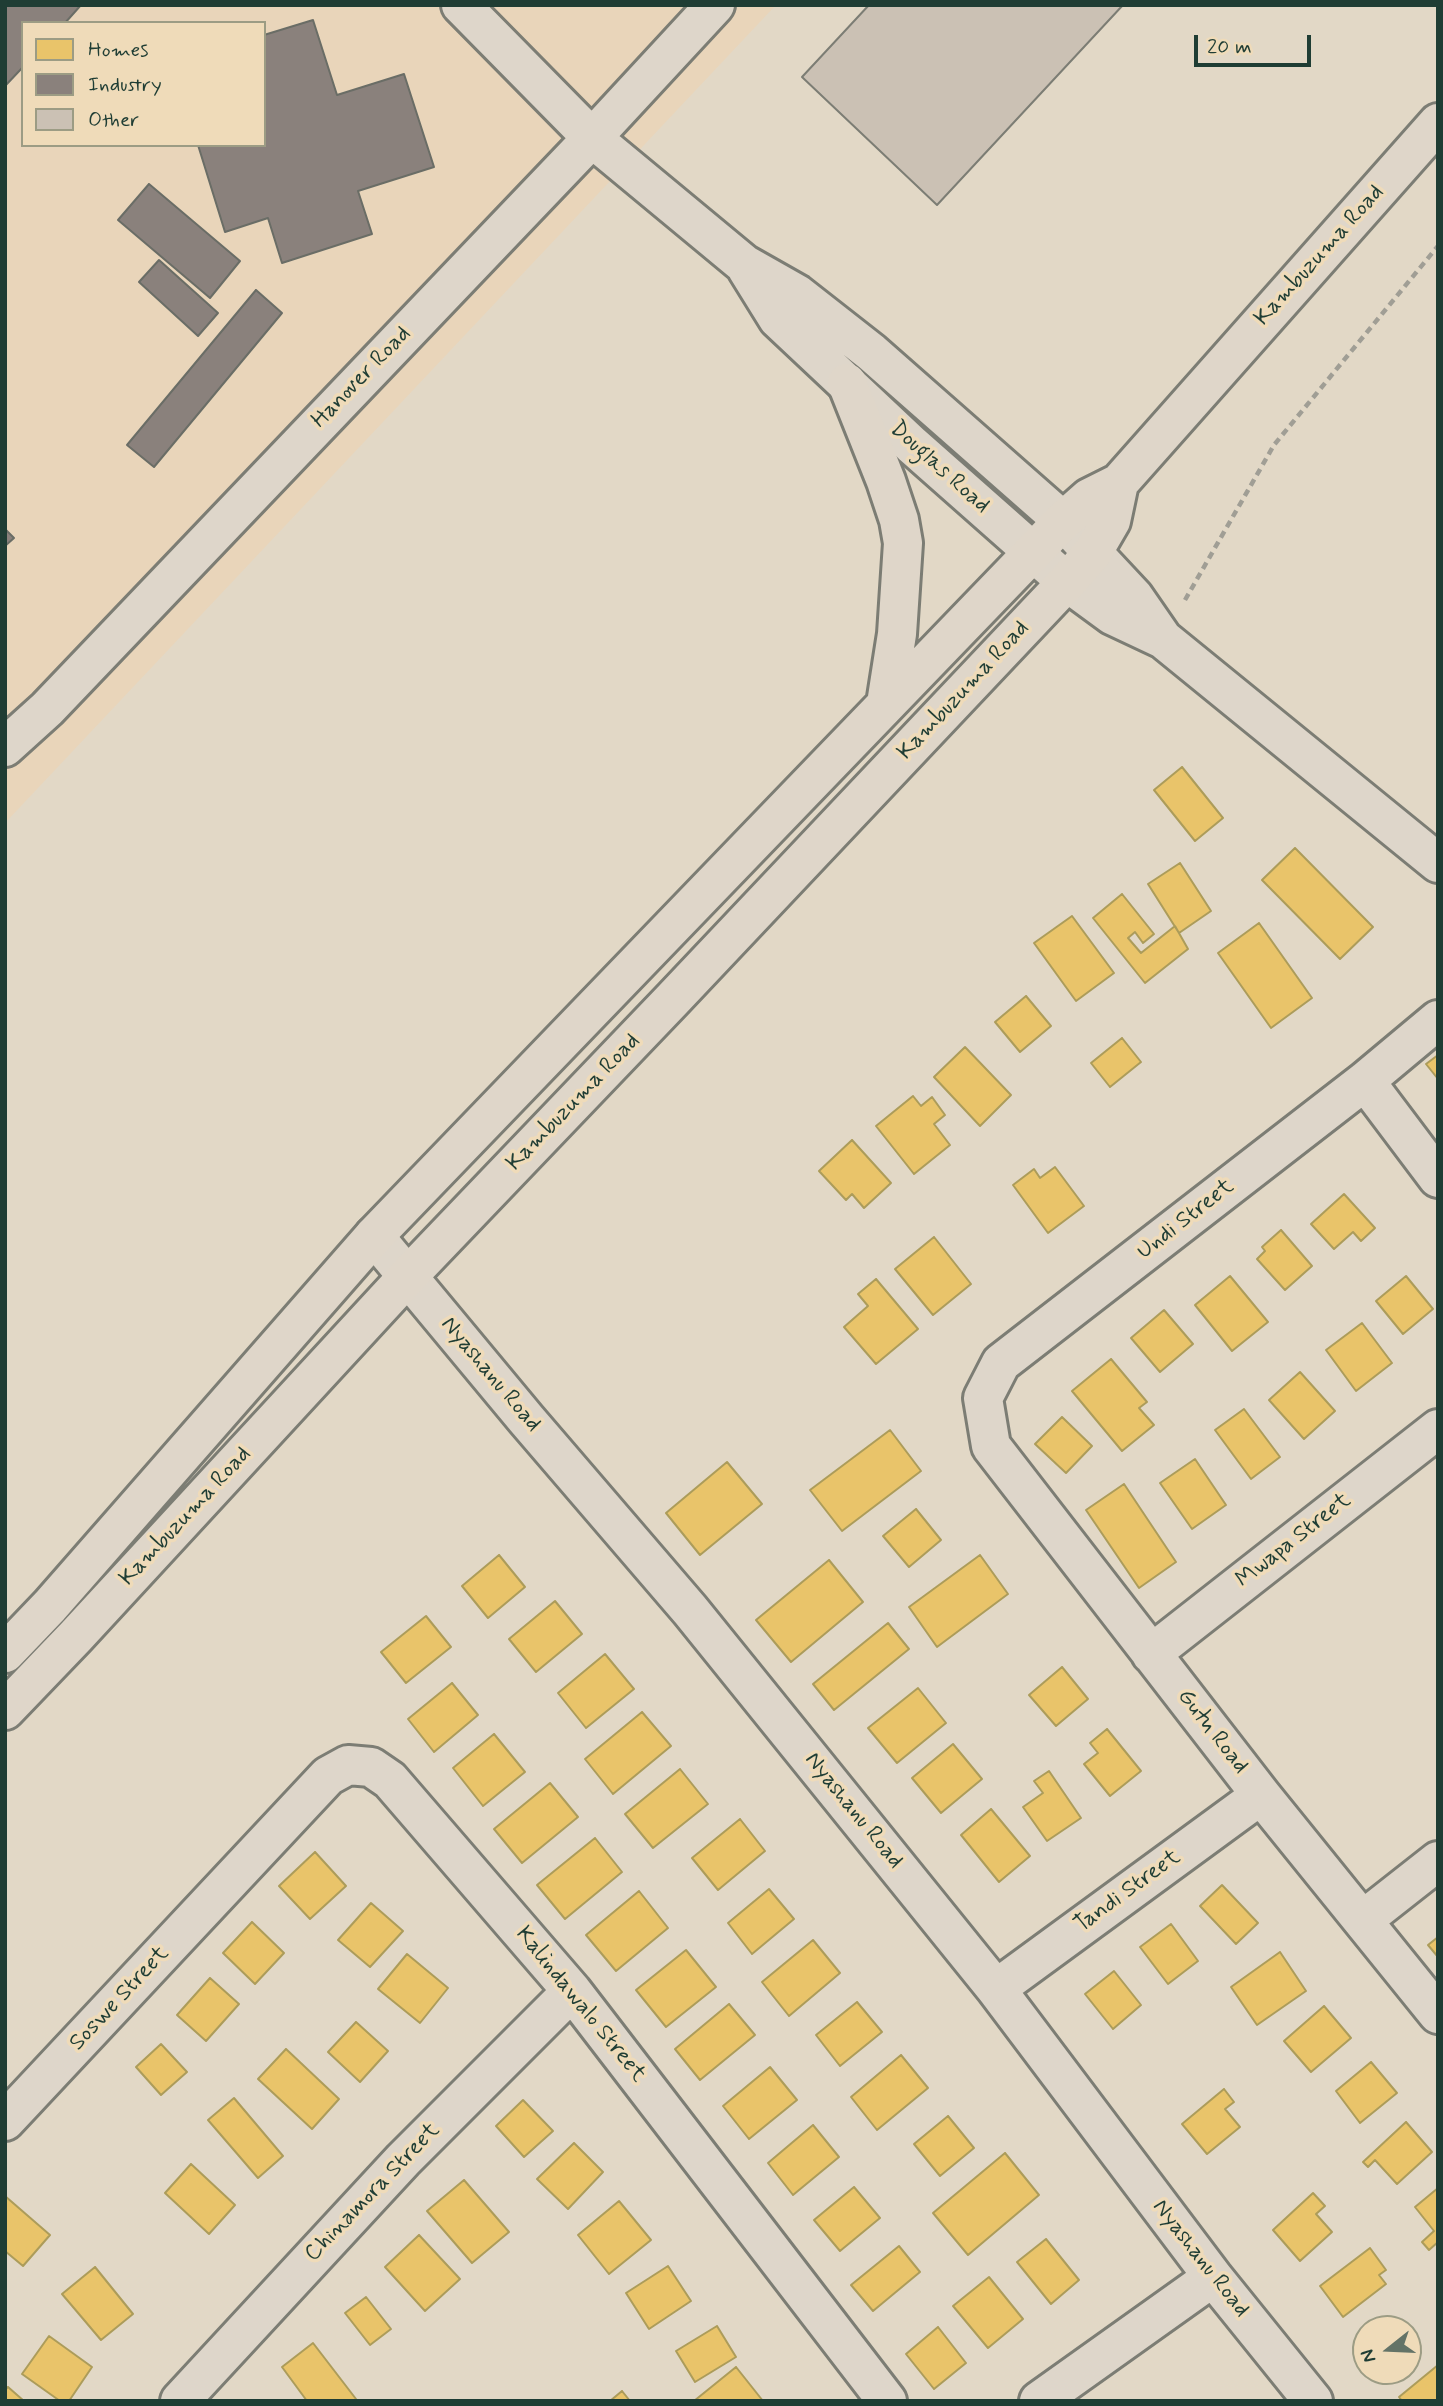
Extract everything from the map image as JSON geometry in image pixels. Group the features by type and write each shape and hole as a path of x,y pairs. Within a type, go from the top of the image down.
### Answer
{"main road":[{"name":"Kambuzuma Road","path":"5,1653 50,1606 374,1236 1063,521 1089,498 1119,483 1438,123"},
{"path":"846,383 886,481 899,520 903,543 897,634 886,704"},
{"name":"Kambuzuma Road","path":"5,1710 408,1276 1067,582 1093,552 1111,522 1119,483"}],"street":[{"name":"Douglas Road","path":"461,5 592,138 744,264 797,294 871,352 1063,521 1134,597 1163,639"},
{"name":"Hanover Road","path":"5,747 47,709 592,138 715,5"},
{"name":"Douglas Road","path":"744,264 778,319 912,445 1067,582 1111,615 1163,639 1438,863"},
{"name":"Undi Street","path":"991,1446 983,1398 1001,1363 1365,1081 1438,1020"},
{"path":"1365,1081 1438,1178"},
{"name":"Nyashanu Road","path":"374,1236 526,1419 690,1609 996,1989 1213,2277 1313,2401"},
{"name":"Mwapa Street","path":"1151,1654 1438,1429"},
{"name":"Gutu Road","path":"991,1446 1261,1795 1438,2014"},
{"name":"Kalindawalo Street","path":"234,1877 328,1776 348,1765 371,1767 390,1780 572,1991 887,2401"},
{"name":"Tandi Street","path":"996,1989 1261,1795"},
{"path":"1363,1920 1438,1861"},
{"name":"Soswe Street","path":"5,2121 234,1877"},
{"name":"Chinamora Street","path":"180,2401 403,2160 572,1991"},
{"path":"1039,2401 1213,2277"}],"path":[{"path":"1163,639 1274,446 1438,246"}],"shaded area":[{"path":"5,5 776,5 5,823"}],"building: Homes":[{"path":"1182,767 1223,818 1195,841 1154,790"},
{"path":"1295,848 1373,927 1340,959 1262,880"},
{"path":"1180,863 1211,911 1179,933 1148,884"},
{"path":"1122,894 1154,934 1143,943 1135,932 1128,938 1141,953 1175,926 1188,949 1145,983 1093,918"},
{"path":"1072,916 1114,973 1076,1001 1034,943"},
{"path":"1259,923 1312,998 1271,1028 1218,953"},
{"path":"1026,996 1051,1026 1020,1052 995,1022"},
{"path":"1122,1038 1141,1062 1110,1087 1091,1063"},
{"path":"965,1047 1011,1095 980,1126 934,1077"},
{"path":"1438,1055 1438,1079 1426,1064"},
{"path":"913,1096 921,1106 932,1097 945,1115 934,1124 950,1145 914,1174 876,1126"},
{"path":"852,1140 891,1183 864,1208 852,1194 846,1200 819,1171"},
{"path":"1055,1167 1084,1206 1048,1233 1013,1185 1034,1169 1040,1178"},
{"path":"1344,1194 1375,1228 1361,1241 1353,1232 1334,1249 1311,1224"},
{"path":"1281,1230 1312,1266 1285,1290 1257,1259 1265,1251 1262,1247"},
{"path":"934,1237 971,1284 933,1315 895,1269"},
{"path":"1230,1276 1268,1322 1232,1351 1195,1305"},
{"path":"1406,1276 1433,1309 1403,1334 1376,1301"},
{"path":"876,1279 918,1329 876,1364 844,1327 868,1306 858,1294"},
{"path":"1164,1310 1193,1344 1160,1372 1131,1338"},
{"path":"1362,1323 1392,1363 1356,1391 1326,1350"},
{"path":"1111,1359 1147,1402 1139,1408 1154,1425 1122,1451 1072,1391"},
{"path":"1300,1372 1335,1411 1304,1439 1269,1400"},
{"path":"1244,1409 1280,1457 1251,1479 1215,1430"},
{"path":"1062,1417 1092,1446 1066,1473 1035,1444"},
{"path":"890,1430 921,1471 842,1531 810,1490"},
{"path":"1195,1459 1226,1505 1192,1529 1160,1483"},
{"path":"727,1462 762,1504 700,1555 666,1513"},
{"path":"1124,1484 1176,1562 1139,1588 1086,1510"},
{"path":"916,1509 941,1540 909,1567 883,1536"},
{"path":"499,1555 525,1587 488,1618 462,1586"},
{"path":"980,1555 1008,1594 937,1647 909,1607"},
{"path":"829,1560 863,1602 791,1662 756,1620"},
{"path":"555,1601 582,1634 536,1672 509,1639"},
{"path":"426,1616 451,1647 406,1683 381,1652"},
{"path":"888,1623 909,1649 834,1710 813,1684"},
{"path":"605,1654 634,1689 586,1728 558,1693"},
{"path":"1062,1667 1088,1699 1056,1726 1029,1695"},
{"path":"452,1683 478,1715 434,1752 408,1719"},
{"path":"918,1688 946,1723 897,1763 868,1728"},
{"path":"642,1712 671,1746 613,1794 585,1759"},
{"path":"1107,1729 1141,1771 1110,1796 1084,1764 1098,1753 1090,1743"},
{"path":"494,1734 525,1772 483,1806 453,1768"},
{"path":"953,1744 982,1779 941,1813 912,1778"},
{"path":"680,1769 708,1804 653,1848 625,1814"},
{"path":"1049,1771 1081,1818 1047,1841 1023,1807 1043,1793 1034,1781"},
{"path":"550,1783 578,1817 522,1863 494,1829"},
{"path":"991,1809 1030,1856 999,1882 961,1835"},
{"path":"740,1819 765,1851 718,1890 692,1858"},
{"path":"595,1838 622,1872 565,1919 537,1885"},
{"path":"315,1852 346,1886 310,1919 279,1886"},
{"path":"1222,1885 1258,1923 1236,1944 1200,1906"},
{"path":"769,1889 794,1919 752,1954 728,1923"},
{"path":"639,1891 668,1928 616,1971 586,1935"},
{"path":"371,1903 403,1931 370,1967 338,1940"},
{"path":"252,1922 284,1953 255,1984 223,1953"},
{"path":"1171,1924 1198,1961 1168,1984 1140,1947"},
{"path":"1438,1937 1438,1957 1428,1945"},
{"path":"813,1940 840,1973 789,2016 762,1982"},
{"path":"686,1950 716,1987 666,2027 636,1990"},
{"path":"1280,1952 1306,1991 1257,2025 1231,1987"},
{"path":"407,1954 448,1988 420,2023 378,1989"},
{"path":"1114,1971 1141,2005 1113,2029 1085,1994"},
{"path":"210,1978 239,2004 206,2041 177,2015"},
{"path":"857,2002 882,2032 840,2066 816,2035"},
{"path":"729,2004 755,2035 700,2080 675,2049"},
{"path":"1324,2006 1351,2038 1311,2072 1284,2041"},
{"path":"356,2022 388,2051 360,2082 328,2052"},
{"path":"161,2044 187,2072 161,2095 136,2067"},
{"path":"286,2049 339,2099 312,2129 258,2079"},
{"path":"901,2055 928,2088 877,2130 851,2097"},
{"path":"1371,2062 1397,2093 1360,2123 1336,2091"},
{"path":"770,2067 797,2100 749,2139 723,2106"},
{"path":"1224,2089 1234,2102 1225,2109 1240,2127 1207,2154 1182,2124"},
{"path":"234,2098 283,2156 258,2178 208,2120"},
{"path":"523,2100 553,2131 524,2157 496,2126"},
{"path":"948,2116 974,2148 940,2176 914,2144"},
{"path":"1406,2122 1432,2152 1397,2184 1375,2160 1368,2167 1363,2162"},
{"path":"813,2125 839,2157 793,2195 768,2163"},
{"path":"574,2143 603,2172 568,2209 537,2179"},
{"path":"1005,2153 1039,2195 968,2255 933,2213"},
{"path":"191,2164 235,2205 209,2234 165,2193"},
{"path":"464,2180 509,2232 472,2263 427,2211"},
{"path":"854,2187 880,2218 840,2251 814,2220"},
{"path":"1438,2188 1438,2242 1429,2250 1422,2242 1434,2231 1415,2207"},
{"path":"1313,2193 1325,2206 1316,2214 1332,2232 1300,2261 1273,2230"},
{"path":"5,2196 50,2235 23,2266 5,2251"},
{"path":"619,2201 651,2240 609,2274 578,2235"},
{"path":"419,2235 460,2279 425,2311 385,2267"},
{"path":"1046,2239 1079,2280 1051,2304 1017,2262"},
{"path":"899,2246 920,2272 873,2311 851,2285"},
{"path":"1370,2248 1386,2270 1379,2275 1386,2284 1343,2317 1320,2286"},
{"path":"668,2266 691,2301 649,2329 626,2293"},
{"path":"95,2267 133,2314 101,2340 62,2294"},
{"path":"989,2277 1023,2319 988,2348 953,2306"},
{"path":"366,2297 391,2329 370,2345 345,2313"},
{"path":"717,2326 736,2357 695,2382 676,2351"},
{"path":"938,2327 966,2363 934,2389 906,2354"},
{"path":"49,2336 92,2367 69,2401 60,2401 22,2374"},
{"path":"313,2343 356,2399 307,2401 282,2367"},
{"path":"1438,2365 1438,2401 1402,2401 1399,2397 1414,2385 1422,2385 1422,2378"},
{"path":"736,2367 763,2401 694,2401"},
{"path":"8,2387 24,2401 5,2401 5,2390"},
{"path":"622,2391 630,2401 610,2401"}],"building: Industry":[{"path":"5,5 81,5 67,21 21,21 21,69 5,86"},
{"path":"313,20 337,95 404,74 434,167 358,191 372,234 282,263 268,218 225,232 199,147 266,147 266,34"},
{"path":"149,184 240,261 210,298 118,220"},
{"path":"159,260 218,313 198,336 139,282"},
{"path":"256,290 282,313 154,467 127,445"},
{"path":"5,529 14,538 5,546"}],"building: Other":[{"path":"869,5 1123,5 937,205 802,77"}]}
